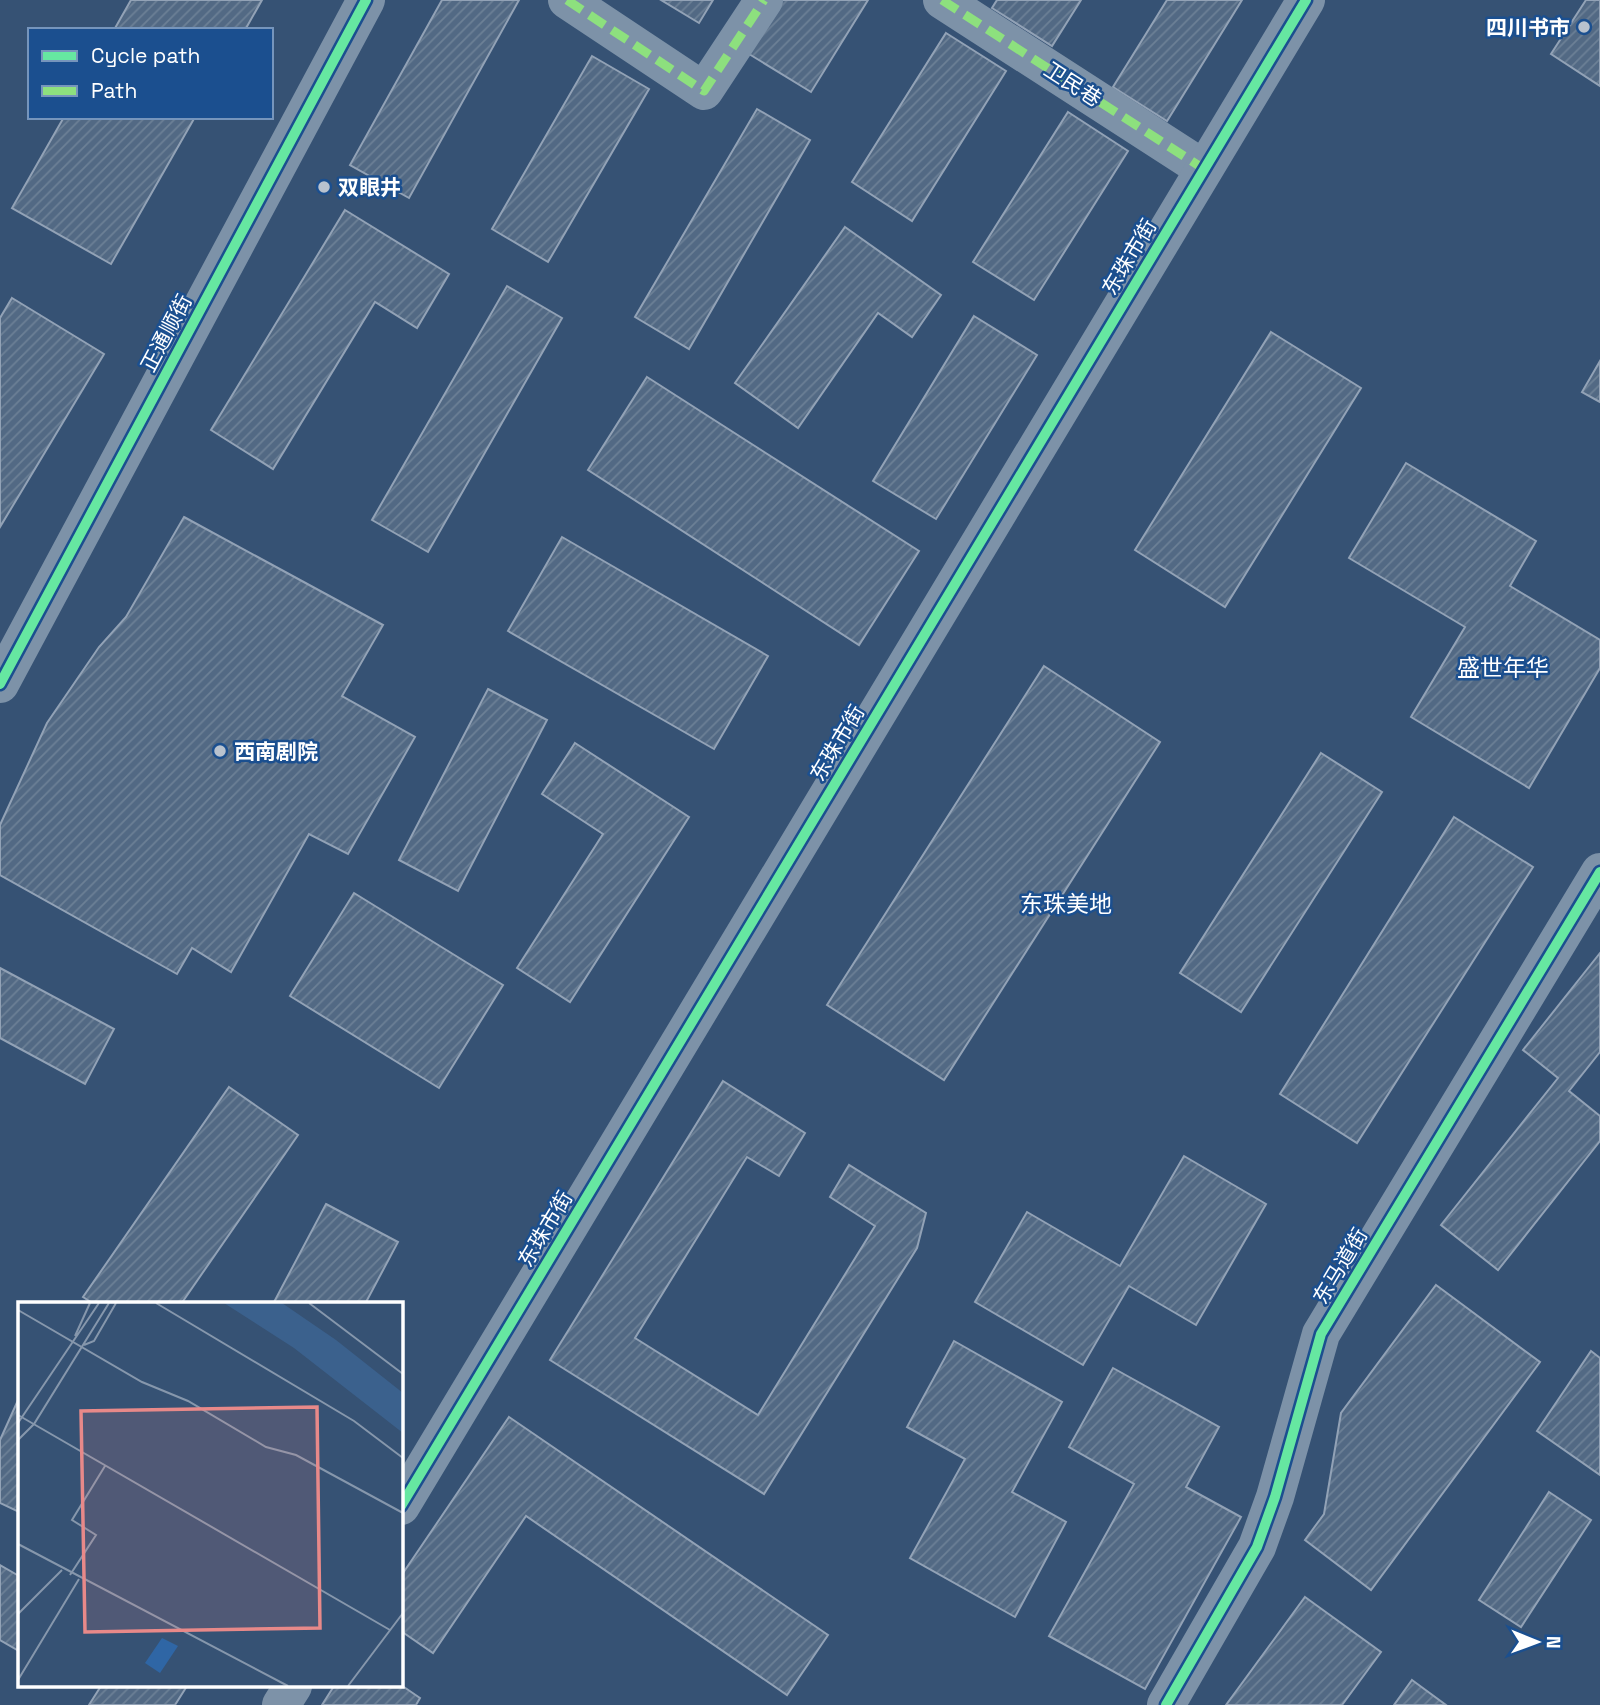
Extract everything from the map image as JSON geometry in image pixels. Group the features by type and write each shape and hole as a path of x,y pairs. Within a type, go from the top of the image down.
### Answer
{"street":[{"name":"正通顺街","path":"0,684 366,0"},
{"path":"567,0 704,91 764,0"},
{"name":"卫民巷","path":"942,0 1204,169"},
{"name":"东珠市街","path":"402,1504 1306,0"},
{"name":"东马道街","path":"1166,1705 1257,1547 1275,1497 1321,1335 1600,872"},
{"path":"281,1705 292,1688"}],"building":[{"path":"131,0 262,0 246,28 115,28"},
{"path":"442,0 519,0 409,198 350,165"},
{"path":"661,0 713,0 699,23"},
{"path":"782,0 868,0 811,92 749,54"},
{"path":"997,0 1081,0 1052,46 992,8"},
{"path":"1167,0 1242,0 1167,121 1113,87"},
{"name":"四川书市","path":"1586,0 1600,0 1600,86 1551,54"},
{"path":"946,33 1006,71 912,221 852,182"},
{"path":"592,56 649,89 548,262 492,229"},
{"path":"757,109 810,140 689,349 635,317"},
{"path":"1068,112 1128,151 1034,300 973,262"},
{"path":"63,119 194,119 111,264 12,208"},
{"path":"345,210 449,274 417,328 375,302 273,469 211,430"},
{"path":"845,227 941,295 912,337 878,313 798,428 735,383"},
{"path":"507,286 562,318 428,552 372,520"},
{"path":"12,298 104,354 0,527 0,318"},
{"path":"974,316 1037,355 936,519 873,481"},
{"path":"1271,332 1361,388 1225,607 1135,550"},
{"path":"1600,361 1600,402 1582,392"},
{"path":"647,377 919,551 859,645 588,470"},
{"path":"1406,463 1536,541 1510,586 1600,640 1600,668 1529,788 1411,717 1465,627 1349,558"},
{"name":"西南剧院","path":"184,517 383,625 342,696 415,737 348,854 309,834 231,972 192,948 177,974 0,875 0,825 47,723 99,647 126,617"},
{"path":"562,537 768,656 714,749 508,631"},
{"path":"1044,666 1160,742 944,1080 827,1005"},
{"path":"488,689 547,720 458,891 399,860"},
{"path":"575,743 689,817 570,1002 517,968 603,834 542,794"},
{"path":"1321,753 1382,792 1241,1012 1180,973"},
{"path":"1454,817 1533,867 1357,1143 1280,1094"},
{"path":"354,893 503,985 439,1088 290,996"},
{"path":"1600,953 1600,1052 1569,1091 1600,1116 1600,1141 1498,1270 1441,1225 1558,1078 1523,1050"},
{"path":"0,968 114,1029 85,1084 0,1038"},
{"path":"723,1081 805,1133 779,1176 747,1157 635,1338 758,1415 875,1226 830,1197 849,1165 926,1213 917,1248 764,1494 550,1360"},
{"path":"229,1087 298,1135 182,1302 91,1302 83,1297"},
{"path":"1184,1156 1266,1204 1196,1325 1129,1286 1083,1365 975,1302 1027,1212 1120,1266"},
{"path":"326,1204 398,1242 366,1302 274,1302"},
{"path":"1436,1285 1540,1362 1371,1590 1305,1540 1324,1514 1341,1413"},
{"path":"954,1341 1062,1402 1012,1492 1066,1522 1015,1617 910,1558 965,1459 907,1427"},
{"path":"1591,1351 1600,1358 1600,1475 1537,1431"},
{"path":"1113,1368 1219,1427 1186,1487 1241,1517 1145,1689 1049,1636 1134,1484 1069,1447"},
{"path":"18,1400 18,1512 0,1503 0,1440"},
{"path":"509,1417 828,1635 787,1695 526,1516 433,1653 402,1632 402,1575"},
{"path":"1549,1492 1591,1520 1521,1627 1479,1600"},
{"path":"0,1565 18,1575 18,1650 0,1640"},
{"path":"1305,1597 1381,1652 1342,1705 1226,1705"},
{"path":"1412,1680 1446,1705 1394,1705"},
{"path":"402,1686 420,1698 416,1705 322,1705 333,1688 402,1688"},
{"path":"100,1688 186,1688 175,1705 89,1705"}],"marked path":[{"path":"567,0 704,91 764,0"},
{"path":"942,0 1204,169"}],"cycle path":[{"path":"0,684 366,0"},
{"path":"402,1504 1306,0"},
{"path":"1166,1705 1257,1547 1275,1497 1321,1334 1600,872"}],"place":[{"name":"四川书市","path":"1584,27"},
{"name":"双眼井","path":"324,187"},
{"name":"西南剧院","path":"220,751"}],"district":[{"name":"盛世年华","path":"1503,668"},
{"name":"东珠美地","path":"1066,904"}]}
